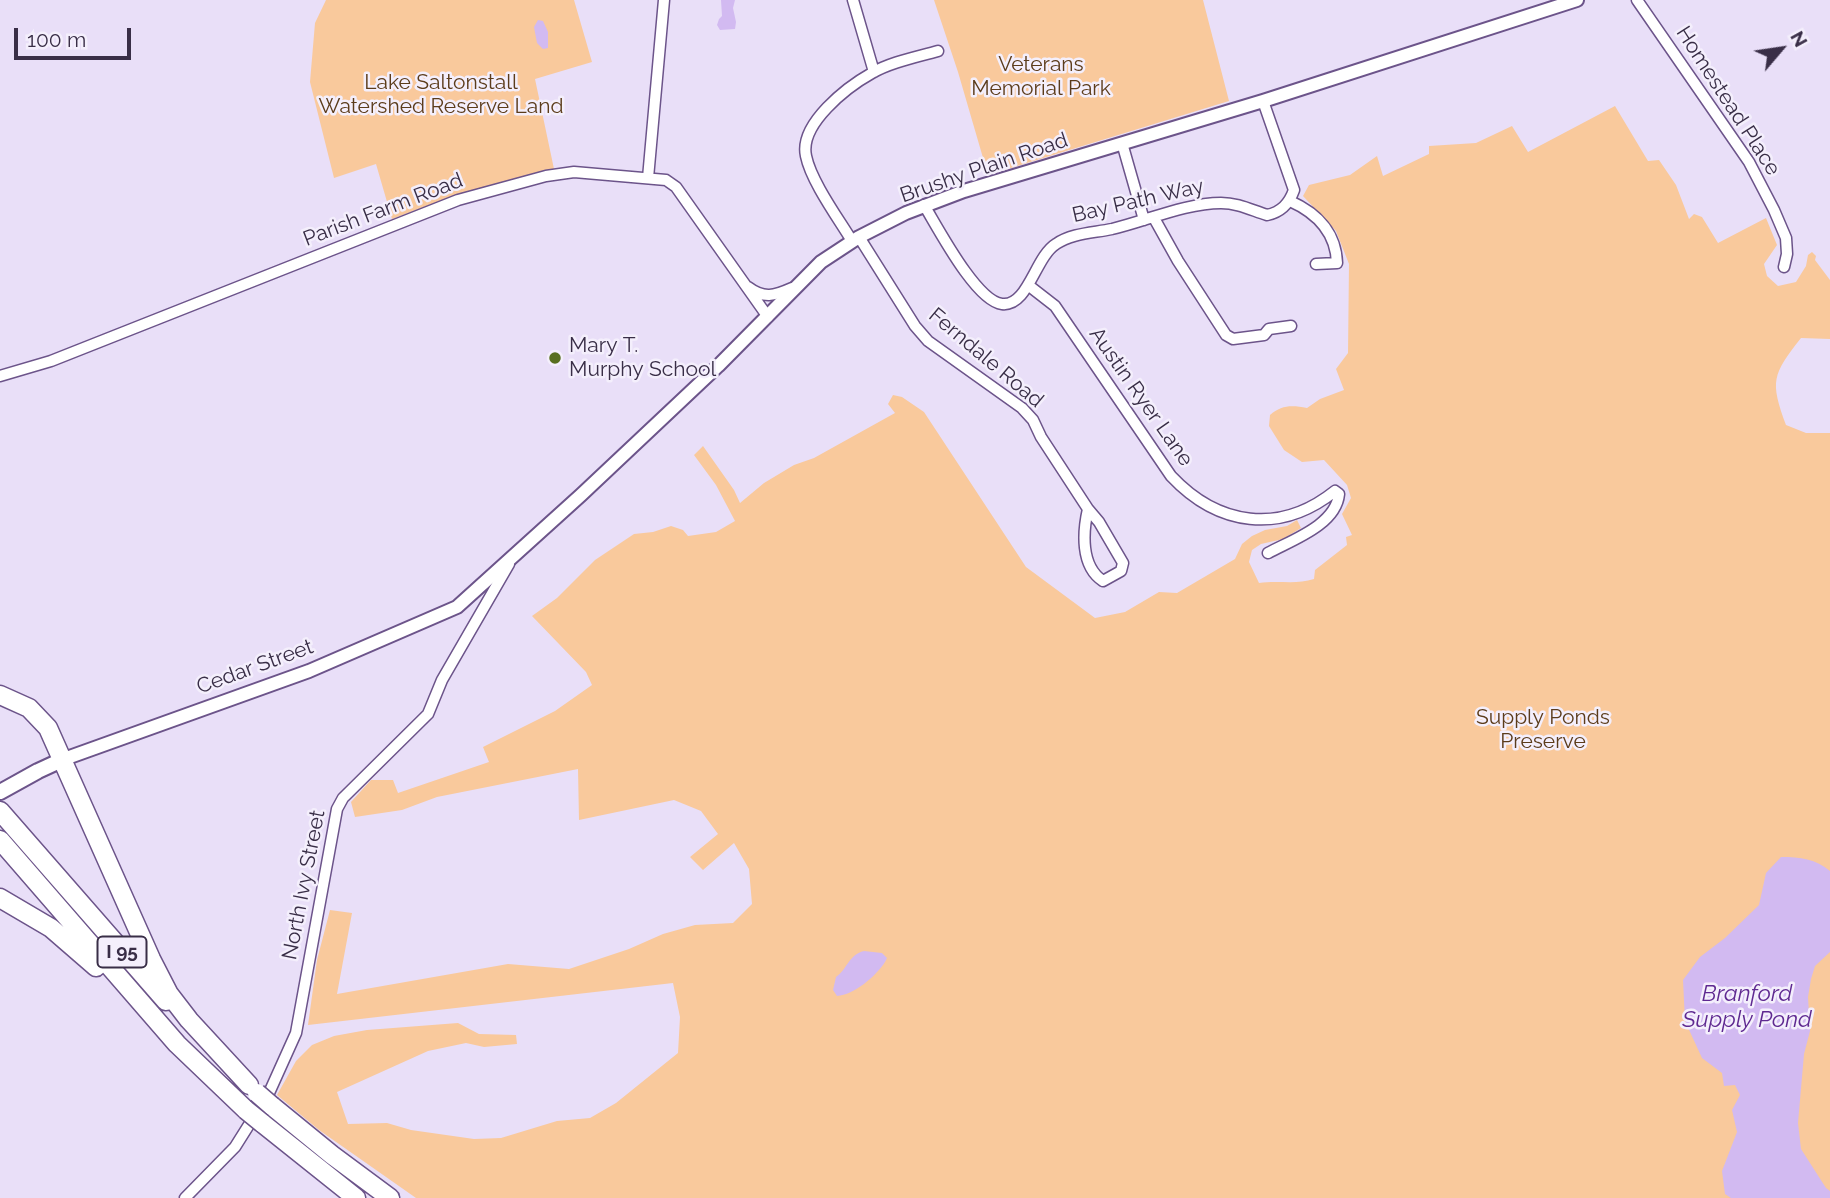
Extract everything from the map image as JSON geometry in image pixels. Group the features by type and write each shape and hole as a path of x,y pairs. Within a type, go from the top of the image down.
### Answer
{"highway":[{"path":"0,695 29,708 43,719 64,760 151,959 170,994 189,1020 253,1089"},
{"name":"I 95","path":"0,812 187,1025 272,1106 390,1198"},
{"name":"I 95","path":"0,840 177,1044 262,1123 356,1198"},
{"path":"0,898 40,921 69,943 177,1044"}],"main road":[{"name":"Brushy Plain Road","path":"512,559 768,317 821,262 855,239 924,205 1263,101 1577,0"},
{"name":"Cedar Street","path":"0,792 64,760 309,671 457,607 512,559"}],"street":[{"path":"648,178 664,0"},
{"path":"853,0 874,72"},
{"name":"Homestead Place","path":"1637,0 1749,162 1786,238 1784,267"},
{"name":"Ferndale Road","path":"938,51 874,72 851,88 817,118 806,137 805,155 812,173 915,326 928,341 1012,401 1033,420 1041,437 1099,522 1123,563 1121,571 1103,581 1097,578 1084,550 1084,526 1088,509"},
{"path":"1263,101 1290,175 1294,190 1290,201 1315,215 1336,248 1337,263 1316,264"},
{"path":"1122,143 1149,219 1226,335 1233,339 1264,335 1269,329 1291,326"},
{"name":"Parish Farm Road","path":"0,376 64,356 458,200 546,176 573,173 666,180 676,187 768,317"},
{"name":"Bay Path Way","path":"924,205 965,271 987,297 1003,304 1013,303 1021,297 1046,250 1070,236 1149,219 1192,206 1217,203 1242,206 1267,215 1281,209 1290,201"},
{"path":"744,285 771,297 796,286"},
{"name":"Austin Ryer Lane","path":"1028,285 1055,306 1171,476 1200,502 1225,515 1276,517 1305,510 1335,491 1339,494 1338,501 1326,519 1268,554"},
{"name":"North Ivy Street","path":"185,1198 235,1147 269,1093 296,1033 337,809 344,798 428,714 442,680 512,559"}],"green space":[{"name":"Lake Saltonstall Watershed Reserve Land","path":"326,0 574,0 592,62 535,79 554,169 458,194 392,219 376,164 334,178 310,82 315,23"},
{"name":"Veterans Memorial Park","path":"934,0 1203,0 1229,101 988,175"},
{"name":"Supply Ponds Preserve","path":"1615,106 1648,161 1659,160 1676,185 1689,219 1694,214 1702,217 1718,243 1766,218 1777,245 1764,264 1767,276 1778,286 1796,282 1806,266 1808,255 1812,252 1830,280 1830,339 1801,338 1779,370 1776,388 1786,425 1806,433 1830,433 1830,1198 416,1198 319,1130 277,1095 296,1061 312,1045 334,1036 367,1030 458,1023 479,1034 516,1035 517,1044 484,1047 466,1043 428,1051 337,1092 348,1124 387,1123 411,1130 474,1139 501,1138 557,1121 590,1118 616,1103 678,1053 680,1017 673,983 308,1025 317,960 330,910 352,913 337,994 508,964 569,969 695,925 733,923 752,904 749,869 734,843 703,870 690,857 718,834 701,811 674,800 579,820 578,769 437,797 402,810 355,817 351,802 371,780 393,780 398,793 489,762 483,747 555,711 592,685 586,672 532,616 557,598 595,560 634,534 671,526 683,530 688,536 716,532 735,521 716,485 694,455 703,446 740,503 764,483 794,465 814,458 895,413 888,404 893,395 902,397 924,412 1026,567 1095,618 1125,612 1159,592 1177,593 1235,559 1242,544 1252,536 1265,530 1287,526 1297,520 1301,528 1283,539 1261,544 1252,550 1249,562 1259,583 1314,579 1315,570 1347,545 1346,537 1352,535 1342,514 1351,498 1347,485 1324,460 1302,462 1284,450 1269,426 1270,415 1278,409 1292,406 1307,408 1320,399 1344,390 1336,369 1348,353 1349,264 1336,231 1303,196 1309,185 1350,175 1377,156 1383,176 1429,154 1429,146 1476,143 1512,126 1528,152"}],"water":[{"path":"721,0 735,0 735,29 720,30 717,25 722,16"},
{"path":"538,20 543,21 548,32 548,48 543,49 537,43 534,27"},
{"name":"Branford Supply Pond","path":"1781,857 1807,860 1830,871 1830,952 1815,966 1811,979 1808,997 1810,1031 1804,1054 1798,1123 1801,1149 1830,1191 1830,1198 1731,1198 1725,1194 1722,1171 1737,1132 1732,1110 1740,1095 1735,1085 1724,1086 1722,1073 1702,1058 1685,1021 1683,980 1700,957 1725,938 1759,905 1766,873"},
{"path":"864,951 882,953 887,958 864,984 837,996 833,990 836,977 854,956"}],"place":[{"name":"Mary T. Murphy School","path":"555,358"}]}
